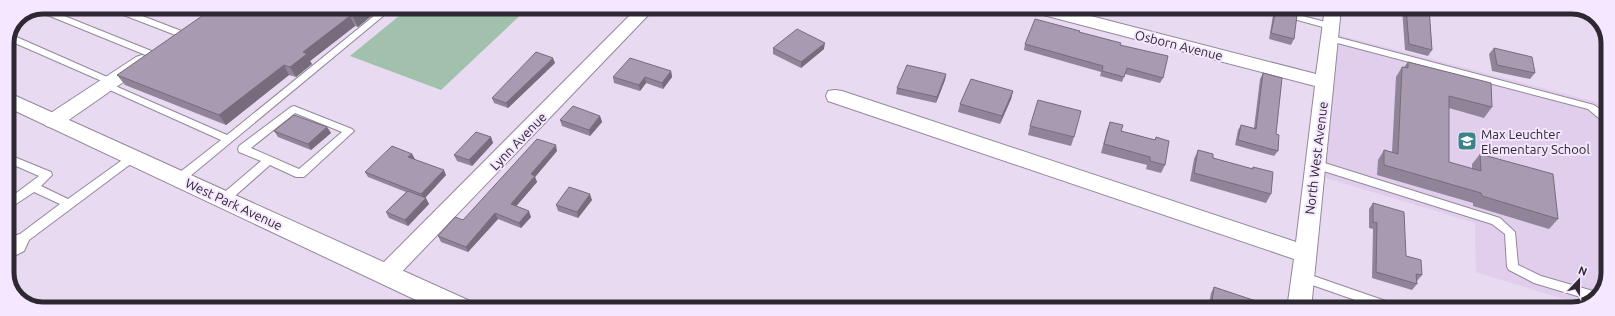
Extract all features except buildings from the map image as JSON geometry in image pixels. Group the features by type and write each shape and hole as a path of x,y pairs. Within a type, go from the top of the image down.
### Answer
{"main road":[{"name":"West Park Avenue","path":"14,102 448,302"}],"street":[{"name":"Lynn Avenue","path":"386,274 641,14"},
{"name":"Osborn Avenue","path":"1061,14 1325,82"},
{"name":"North West Avenue","path":"1300,302 1331,24"},
{"path":"53,121 187,30"},
{"path":"835,96 1304,254"}],"lane":[{"path":"51,14 151,54"},
{"path":"134,14 187,30"},
{"path":"179,179 381,14"},
{"path":"1289,14 1331,24 1591,107 1601,115"},
{"path":"15,40 228,138"},
{"path":"294,109 349,131 300,174 269,160 243,149 294,109"},
{"path":"14,240 24,237 132,157"},
{"path":"224,199 269,160"},
{"path":"14,161 47,175 14,201"},
{"path":"1315,164 1496,221 1510,232 1513,268 1538,280 1591,295"},
{"path":"33,187 68,204"},
{"path":"14,252 20,248 24,237"},
{"path":"1302,278 1375,302"}],"shaded area":[{"name":"Max Leuchter Elementary School","path":"1339,35 1601,103 1601,273 1599,284 1590,296 1573,302 1476,272 1475,223 1323,177"}],"green space":[{"path":"401,14 522,14 441,90 350,56"}],"place":[{"name":"Max Leuchter Elementary School","path":"1467,141"}]}
